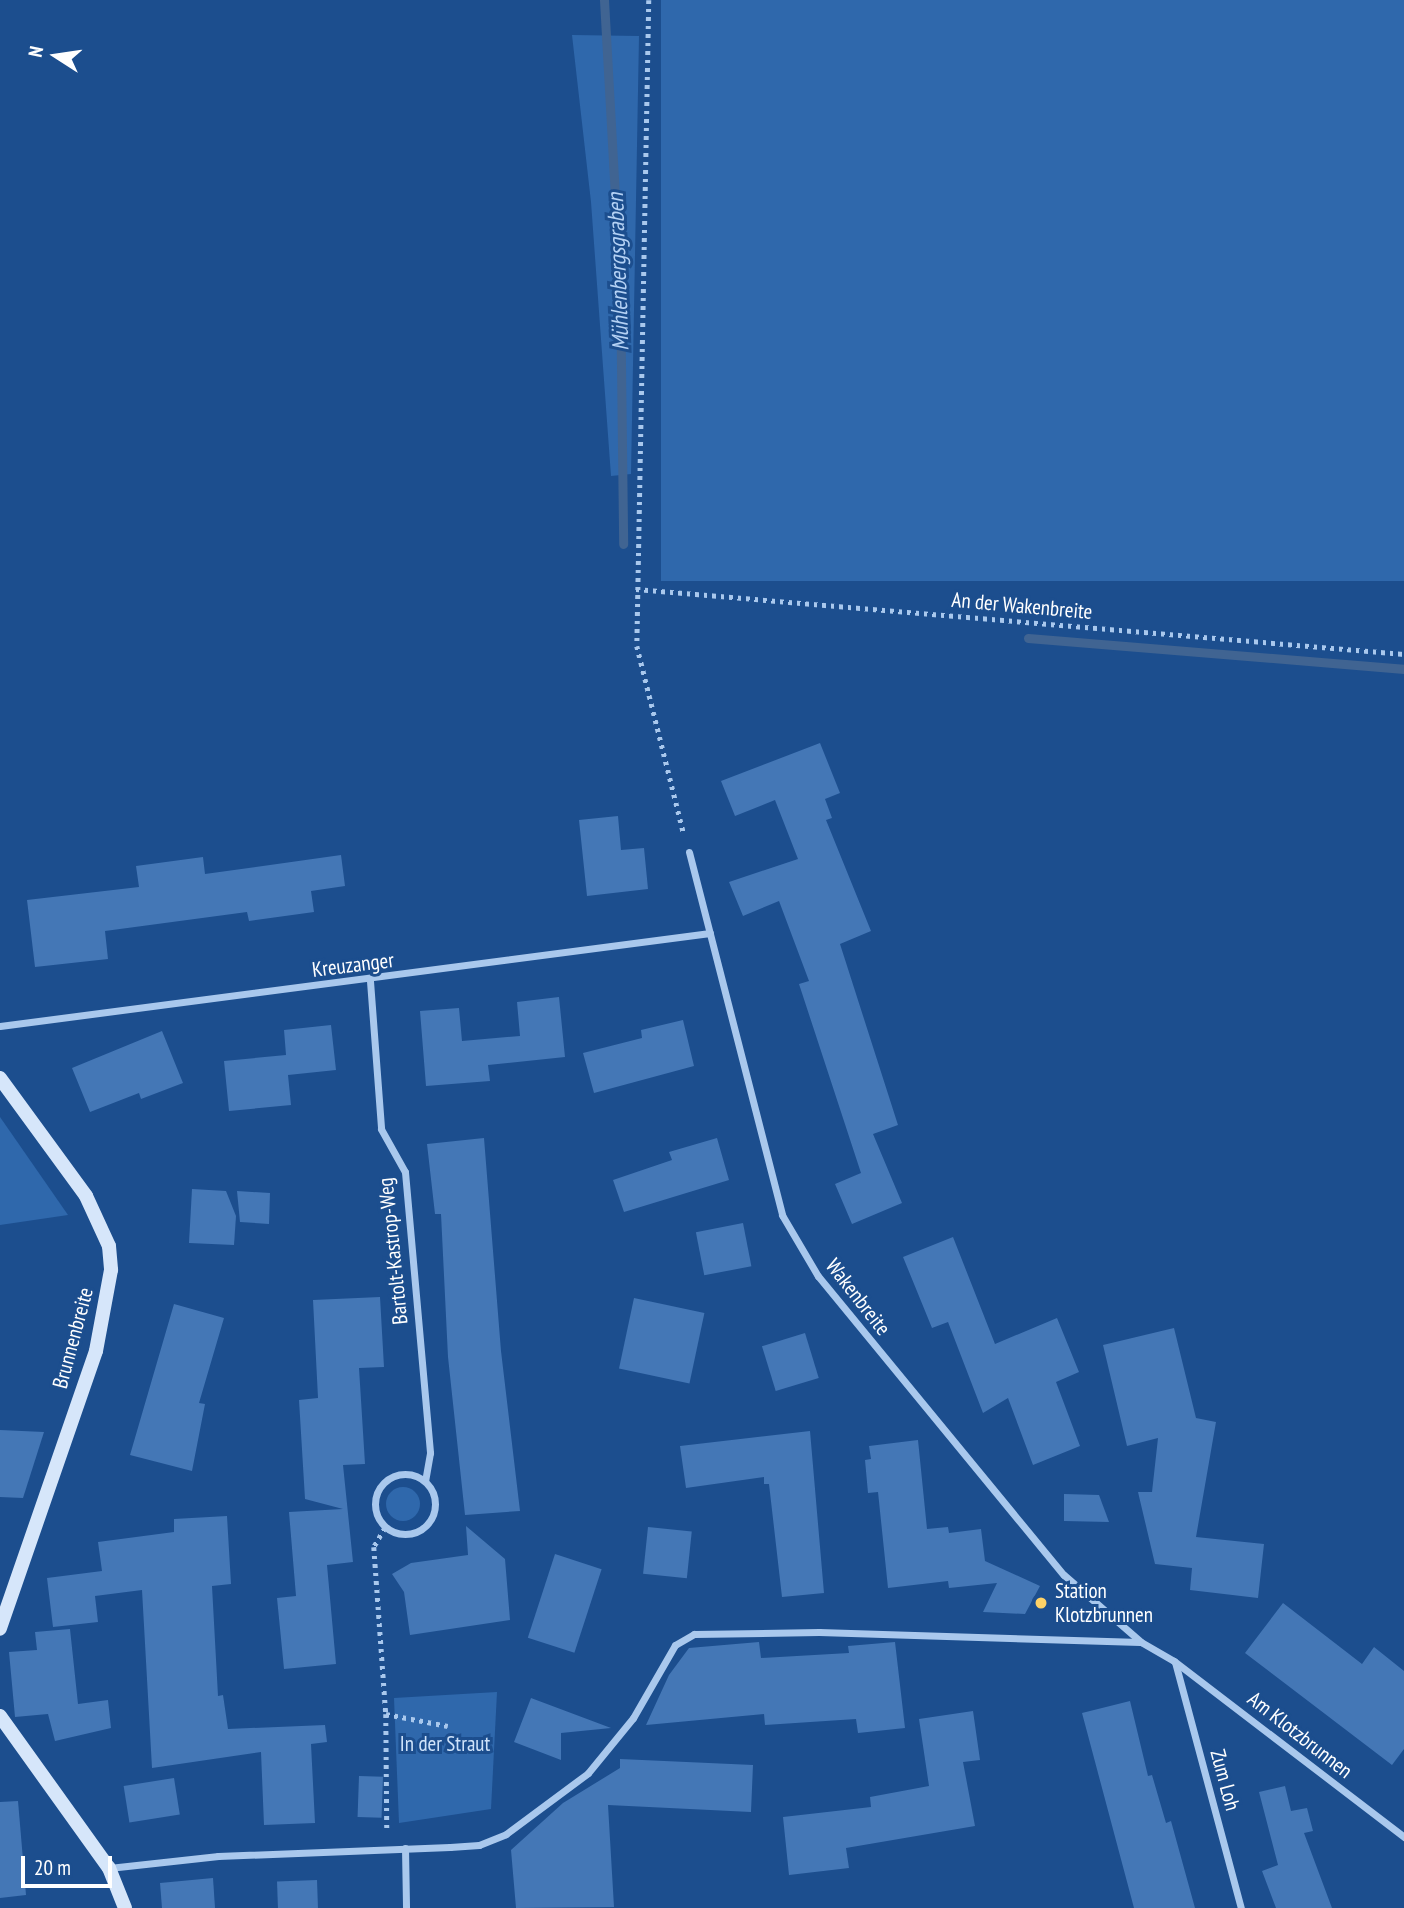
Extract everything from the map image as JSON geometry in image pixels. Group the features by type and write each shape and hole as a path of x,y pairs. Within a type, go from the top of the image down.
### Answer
{"street":[{"name":"Wakenbreite","path":"689,852 782,1215 818,1276 1064,1575 1141,1642 1174,1661"},
{"name":"Kreuzanger","path":"0,1026 370,981 710,933"},
{"name":"Bartolt-Kastrop-Weg","path":"370,981 381,1129 405,1172 430,1453 425,1480 434,1494 436,1510 428,1524 407,1534 385,1528"},
{"name":"Brunnenbreite","path":"0,1077 86,1196 108,1246 111,1270 96,1351 0,1629"},
{"path":"385,1528 376,1514 374,1498 382,1484 395,1475 411,1473 425,1480"},
{"path":"109,1868 218,1856 479,1845 506,1834 558,1799 610,1749 682,1638 751,1632 1141,1642"},
{"name":"Am Klotzbrunnen","path":"1174,1661 1404,1837"},
{"name":"Zum Loh","path":"1174,1661 1241,1908"},
{"path":"0,1716 109,1868 125,1908"},
{"path":"405,1848 406,1908"}],"path":[{"path":"649,0 637,646 689,852"},
{"name":"An der Wakenbreite","path":"636,589 1404,654"},
{"path":"385,1528 374,1547 386,1714 387,1850"},
{"path":"386,1714 448,1726"}],"green space":[{"path":"661,0 1404,0 1404,581 661,581"},
{"path":"572,35 639,36 631,474 611,476 591,202"},
{"path":"0,1117 68,1215 0,1225"},
{"path":"403,1487 415,1492 420,1504 415,1516 403,1521 391,1516 386,1504 391,1492"},
{"name":"In der Straut","path":"497,1692 491,1809 399,1823 394,1698"}],"building":[{"path":"820,743 840,793 825,799 832,818 826,820 871,931 840,944 898,1125 873,1134 902,1203 852,1224 835,1184 861,1173 799,984 809,981 779,901 743,916 729,882 798,859 775,800 735,816 721,781"},
{"path":"618,816 621,850 644,848 648,889 587,896 579,820"},
{"path":"341,855 345,886 311,891 314,912 249,921 247,912 105,931 108,959 35,967 27,900 139,887 136,866 203,857 205,874"},
{"path":"559,997 565,1057 488,1065 490,1081 426,1086 420,1011 459,1008 462,1041 520,1036 517,1002"},
{"path":"683,1020 694,1066 594,1093 583,1053 642,1038 641,1030"},
{"path":"331,1025 336,1070 288,1075 291,1105 229,1111 224,1061 286,1055 284,1030"},
{"path":"162,1031 183,1083 141,1099 139,1093 90,1112 72,1068"},
{"path":"484,1138 501,1351 520,1511 465,1515 448,1357 441,1214 435,1214 427,1144"},
{"path":"717,1138 729,1180 624,1212 613,1180 672,1160 669,1152"},
{"path":"192,1189 226,1191 236,1216 234,1245 189,1243"},
{"path":"237,1191 270,1193 269,1224 240,1222"},
{"path":"743,1223 751,1266 704,1275 696,1232"},
{"path":"953,1237 995,1344 1057,1318 1079,1372 1056,1382 1080,1446 1033,1465 1008,1398 983,1413 948,1322 932,1328 903,1257"},
{"path":"380,1297 384,1367 359,1368 365,1464 343,1465 353,1562 327,1565 336,1664 284,1669 277,1598 296,1596 289,1512 343,1509 305,1499 299,1400 318,1398 313,1300"},
{"path":"634,1298 704,1313 689,1383 619,1368"},
{"path":"174,1304 224,1318 199,1403 205,1404 192,1471 130,1455"},
{"path":"1174,1328 1196,1418 1216,1422 1196,1537 1264,1544 1258,1598 1190,1590 1192,1568 1155,1564 1138,1492 1152,1492 1158,1438 1127,1446 1103,1345"},
{"path":"805,1333 819,1378 776,1391 762,1346"},
{"path":"0,1430 44,1432 23,1498 0,1497"},
{"path":"810,1431 824,1593 782,1597 769,1484 764,1484 764,1477 686,1488 680,1446"},
{"path":"918,1440 927,1529 948,1527 949,1533 981,1529 985,1561 1040,1586 1025,1614 983,1612 997,1583 949,1588 948,1581 888,1588 878,1492 868,1493 865,1460 871,1459 869,1446"},
{"path":"1064,1494 1099,1495 1109,1522 1064,1521"},
{"path":"227,1516 231,1584 212,1586 218,1696 223,1695 228,1729 325,1725 327,1742 311,1744 315,1823 264,1825 261,1752 152,1768 142,1590 95,1596 98,1622 53,1627 47,1578 102,1571 98,1542 174,1532 174,1519"},
{"path":"466,1526 505,1559 510,1620 410,1635 404,1592 392,1574 411,1563 468,1555"},
{"path":"648,1527 692,1532 687,1578 643,1574"},
{"path":"555,1554 602,1569 574,1653 528,1638"},
{"path":"1283,1603 1362,1664 1374,1647 1404,1671 1404,1749 1392,1765 1245,1653"},
{"path":"70,1629 78,1704 108,1700 111,1728 55,1741 48,1714 15,1717 9,1652 37,1650 35,1632"},
{"path":"759,1642 761,1658 849,1653 848,1646 895,1642 905,1728 858,1733 856,1719 765,1725 764,1714 646,1725 669,1675 689,1648"},
{"path":"531,1698 611,1728 561,1733 561,1760 514,1742"},
{"path":"1130,1701 1148,1776 1152,1775 1166,1823 1171,1821 1195,1908 1134,1908 1082,1713"},
{"path":"973,1711 980,1760 963,1762 975,1826 846,1848 849,1868 789,1875 783,1817 871,1807 870,1797 929,1786 919,1719"},
{"path":"620,1759 753,1765 751,1812 608,1805 614,1907 516,1908 511,1850 563,1803 620,1768"},
{"path":"359,1776 383,1777 382,1818 358,1817"},
{"path":"174,1778 180,1815 129,1823 124,1786"},
{"path":"1285,1786 1291,1811 1307,1808 1313,1831 1304,1833 1332,1908 1276,1908 1262,1871 1278,1865 1259,1792"},
{"path":"18,1801 26,1895 0,1898 0,1802"},
{"path":"213,1878 215,1908 162,1908 160,1883"},
{"path":"317,1880 318,1908 278,1908 277,1881"}],"waterway":[{"name":"Mühlenbergsgraben","path":"604,0 620,283 623,544"},
{"path":"1028,638 1404,669"}],"place":[{"name":"Station Klotzbrunnen","path":"1041,1603"}]}
